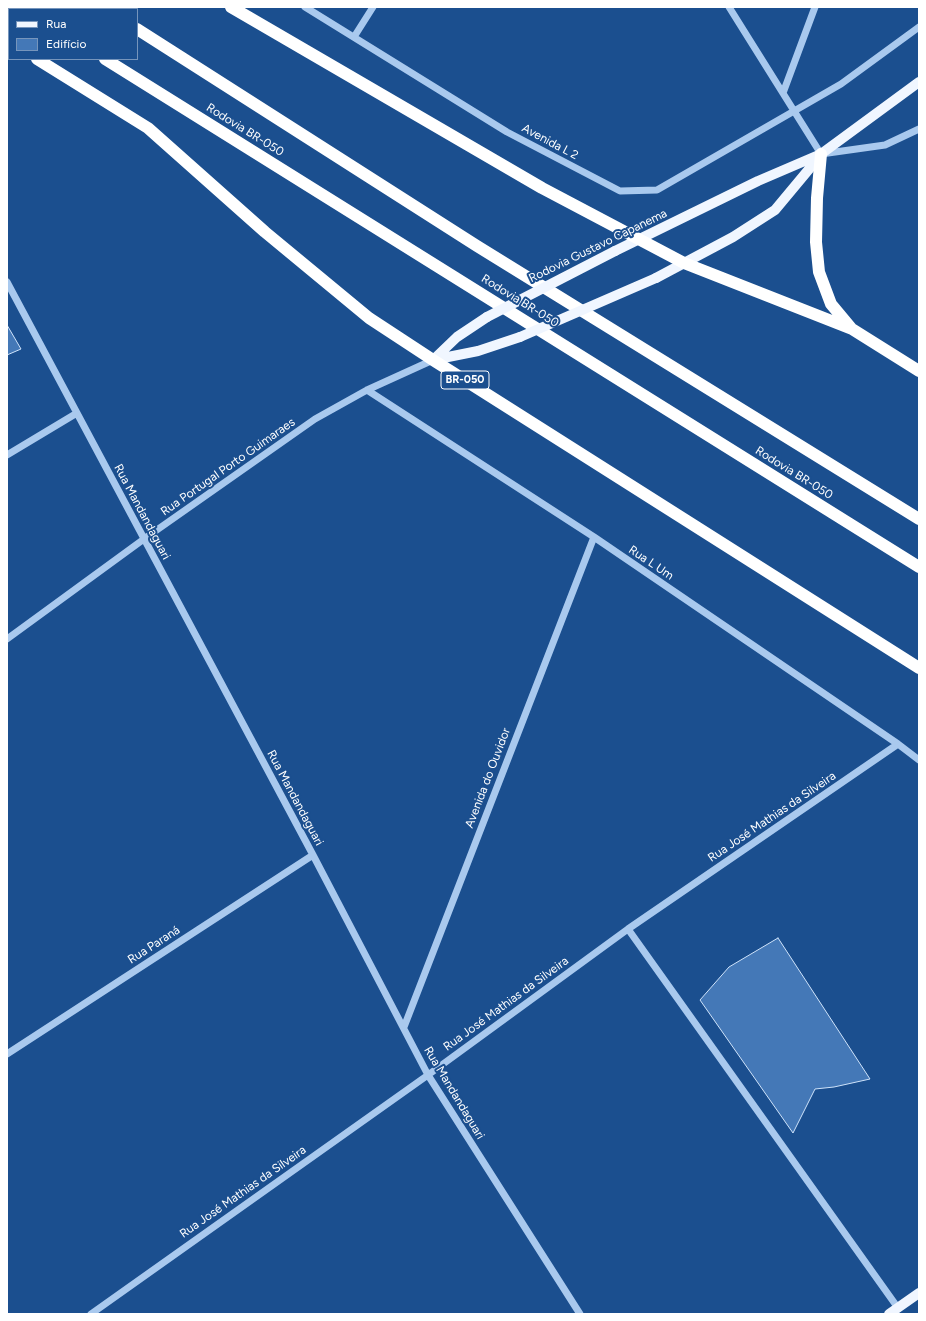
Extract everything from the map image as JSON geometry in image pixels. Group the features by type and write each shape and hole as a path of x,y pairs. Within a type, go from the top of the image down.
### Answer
{"highway":[{"path":"231,7 542,188 684,264 852,329 919,371"},
{"name":"Rodovia BR-050","path":"138,30 477,246 919,519"},
{"name":"BR-050","path":"39,60 148,128 265,232 369,318 919,668"},
{"name":"Rodovia BR-050","path":"107,60 919,567"},
{"path":"821,154 817,198 816,242 819,272 831,304 852,329"}],"main road":[{"name":"Rodovia Gustavo Capanema","path":"433,360 457,337 487,317 615,251 758,181 821,154 919,82"},
{"name":"Rodovia Gustavo Capanema","path":"433,360 478,351 520,337 656,278 684,264 733,237 775,210 821,154"},
{"path":"893,1311 919,1292"}],"street":[{"name":"Avenida L 2","path":"305,7 507,132 620,191 657,190 795,112 841,84 919,27"},
{"path":"354,37 373,7"},
{"path":"729,7 821,154 885,145 919,129"},
{"path":"783,93 815,7"},
{"name":"Rua Mandandaguari","path":"7,282 313,855 428,1075 580,1314"},
{"name":"Rua Portugal Porto Guimaraes","path":"7,639 315,419 367,390 433,360"},
{"name":"Rua L Um","path":"367,390 594,537 898,744 919,760"},
{"path":"7,455 77,412"},
{"name":"Avenida do Ouvidor","path":"404,1027 594,537"},
{"name":"Rua José Mathias da Silveira","path":"92,1314 428,1075 628,929 898,744"},
{"name":"Rua Paraná","path":"7,1054 313,855"},
{"path":"628,929 893,1311"}],"building":[{"path":"7,325 21,349 7,355"},
{"path":"778,938 870,1079 834,1087 815,1089 793,1133 700,1000 729,967"}]}
